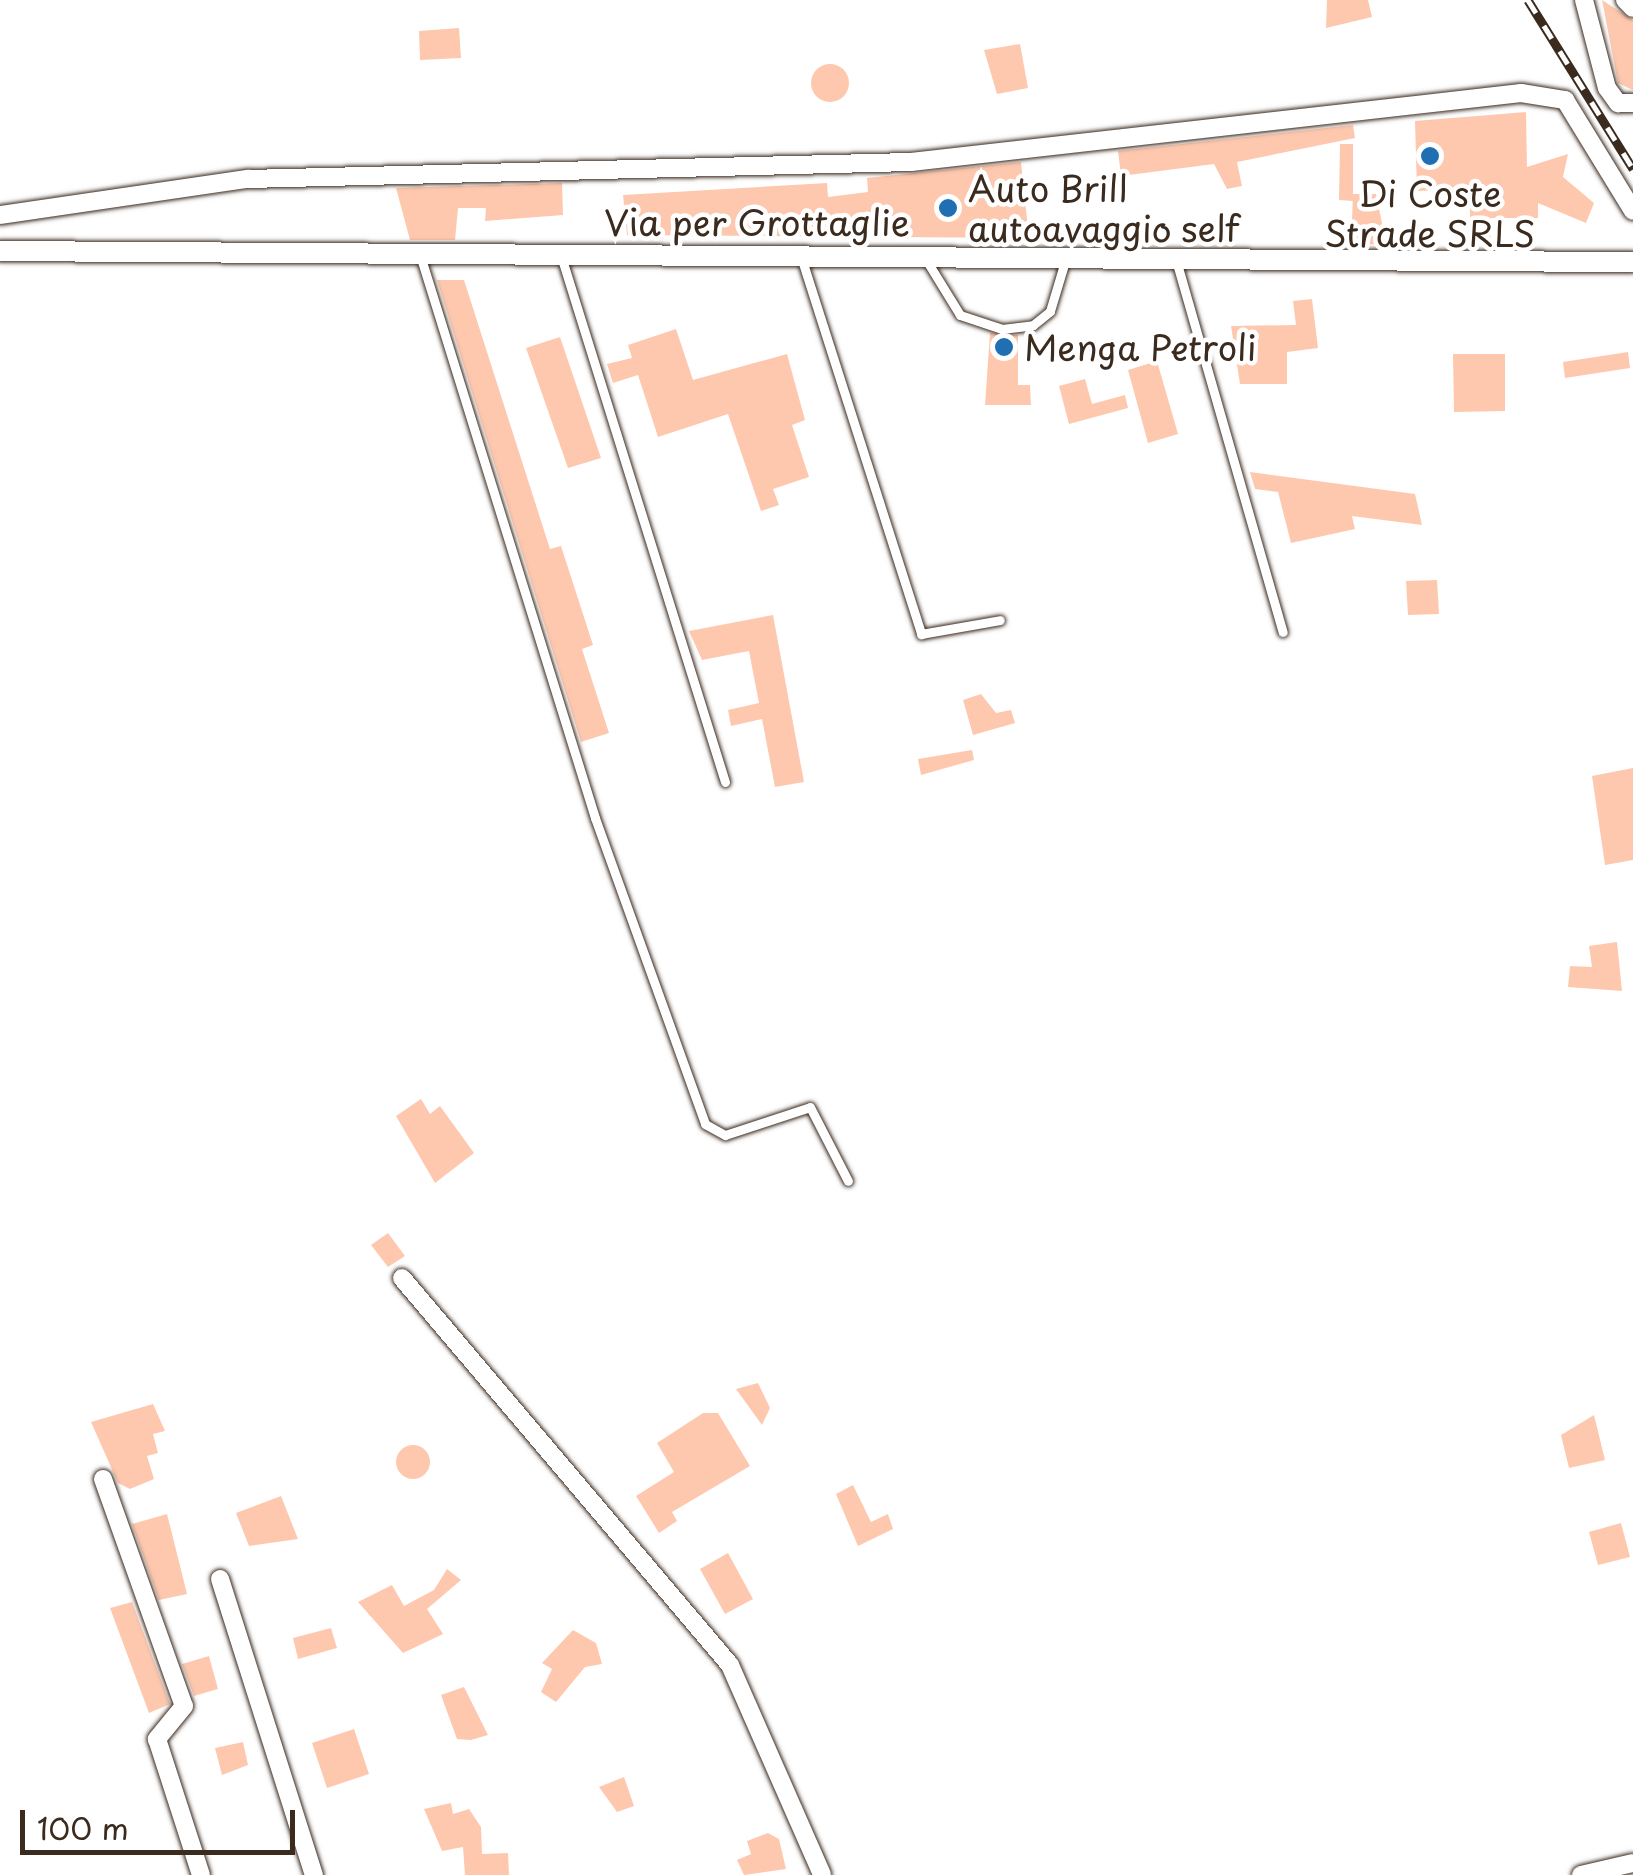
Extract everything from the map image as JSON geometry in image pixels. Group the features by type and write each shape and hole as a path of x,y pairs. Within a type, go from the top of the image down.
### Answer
{"street":[{"path":"1584,0 1607,88 1618,102 1633,103"},
{"path":"1625,0 1633,8"},
{"path":"0,216 248,179 912,162 1521,93 1565,100 1633,210"},
{"name":"Via per Grottaglie","path":"0,251 1633,262"},
{"path":"402,1278 730,1666 822,1875"},
{"path":"103,1479 184,1706 157,1739 201,1875"},
{"path":"220,1579 314,1875"},
{"path":"1581,1875 1633,1863"}],"lane":[{"path":"419,252 595,818 705,1124 725,1135 810,1107 848,1181"},
{"path":"560,253 725,782"},
{"path":"800,254 920,634 1000,620"},
{"path":"923,256 960,315 1002,329 1032,326 1050,311 1066,256"},
{"path":"1176,257 1283,632"}],"building":[{"path":"1327,0 1368,0 1372,17 1326,28"},
{"path":"1602,0 1633,20 1633,90 1618,83"},
{"path":"459,28 461,58 420,60 419,31"},
{"path":"1020,44 1028,88 997,94 984,50"},
{"path":"830,64 843,70 849,83 843,96 830,102 817,96 811,83 817,70"},
{"path":"1526,112 1527,167 1568,154 1563,177 1594,203 1586,223 1538,203 1538,218 1491,218 1491,239 1470,238 1470,201 1451,203 1450,190 1417,191 1415,121"},
{"path":"1353,125 1355,138 1237,162 1242,186 1227,189 1214,164 1121,176 1118,151"},
{"path":"1340,144 1353,144 1353,201 1339,200"},
{"path":"1021,162 1029,238 627,235 623,195 827,183 828,197 868,192 867,178"},
{"path":"562,183 563,215 485,221 486,208 458,208 455,240 410,240 396,188"},
{"path":"1353,194 1376,194 1386,243 1351,246"},
{"path":"437,280 464,280 550,549 561,546 593,645 582,649 609,733 581,742"},
{"path":"1312,299 1318,348 1287,352 1287,384 1240,384 1231,326 1296,325 1293,301"},
{"path":"676,329 693,380 787,354 805,420 792,425 809,477 773,489 779,505 761,511 728,414 658,437 638,375 613,383 607,364 632,358 628,345"},
{"path":"990,333 1018,335 1018,385 1030,385 1031,405 985,405"},
{"path":"560,337 601,458 568,468 526,348"},
{"path":"1628,352 1630,368 1565,378 1563,362"},
{"path":"1453,354 1505,354 1505,411 1454,412"},
{"path":"1157,361 1178,434 1148,443 1128,370"},
{"path":"1085,379 1092,404 1125,395 1128,408 1069,424 1059,386"},
{"path":"1250,472 1415,494 1422,525 1352,516 1355,529 1291,543 1278,492 1255,489"},
{"path":"1437,580 1439,614 1408,615 1406,581"},
{"path":"773,615 804,782 775,787 762,719 731,726 728,710 759,703 749,651 702,660 689,631"},
{"path":"981,694 996,713 1011,710 1015,723 973,735 963,700"},
{"path":"972,750 974,760 921,775 918,759"},
{"path":"1633,768 1633,860 1605,865 1592,776"},
{"path":"1617,942 1622,991 1568,987 1570,966 1592,967 1589,946"},
{"path":"421,1099 430,1114 440,1106 474,1153 435,1183 396,1116"},
{"path":"388,1233 405,1256 388,1267 371,1245"},
{"path":"758,1383 770,1408 762,1425 736,1389"},
{"path":"153,1404 165,1431 153,1434 158,1453 147,1456 154,1479 130,1489 118,1483 91,1422"},
{"path":"703,1413 718,1413 750,1466 672,1512 677,1521 659,1533 636,1496 674,1472 657,1443"},
{"path":"1594,1415 1605,1460 1569,1468 1561,1435"},
{"path":"413,1445 425,1450 430,1462 425,1474 413,1479 401,1474 396,1462 401,1450"},
{"path":"853,1485 871,1522 888,1514 893,1529 858,1546 836,1494"},
{"path":"281,1496 298,1539 249,1546 236,1513"},
{"path":"167,1514 187,1594 159,1600 132,1524"},
{"path":"1621,1523 1630,1557 1598,1565 1589,1532"},
{"path":"728,1553 753,1599 725,1614 700,1569"},
{"path":"447,1569 461,1580 427,1609 443,1634 403,1653 358,1602 392,1585 404,1606 434,1590"},
{"path":"132,1602 170,1704 149,1713 110,1608"},
{"path":"331,1628 337,1648 298,1659 293,1638"},
{"path":"573,1630 596,1643 602,1664 585,1667 556,1702 541,1692 552,1669 542,1663"},
{"path":"209,1656 218,1689 194,1696 182,1664"},
{"path":"464,1687 488,1735 457,1739 441,1695"},
{"path":"354,1729 369,1774 327,1788 312,1743"},
{"path":"243,1742 248,1765 222,1775 215,1748"},
{"path":"624,1777 634,1806 617,1812 599,1787"},
{"path":"451,1803 453,1814 469,1809 481,1827 482,1854 508,1853 509,1875 465,1875 463,1847 442,1851 424,1809"},
{"path":"768,1833 779,1839 786,1869 744,1875 737,1860 751,1854 747,1841"}],"railway":[{"path":"1528,0 1633,169"}],"place":[{"name":"Di Coste Strade SRLS","path":"1430,156"},
{"name":"Auto Brill autoavaggio self","path":"948,208"},
{"name":"Menga Petroli","path":"1004,347"}]}
